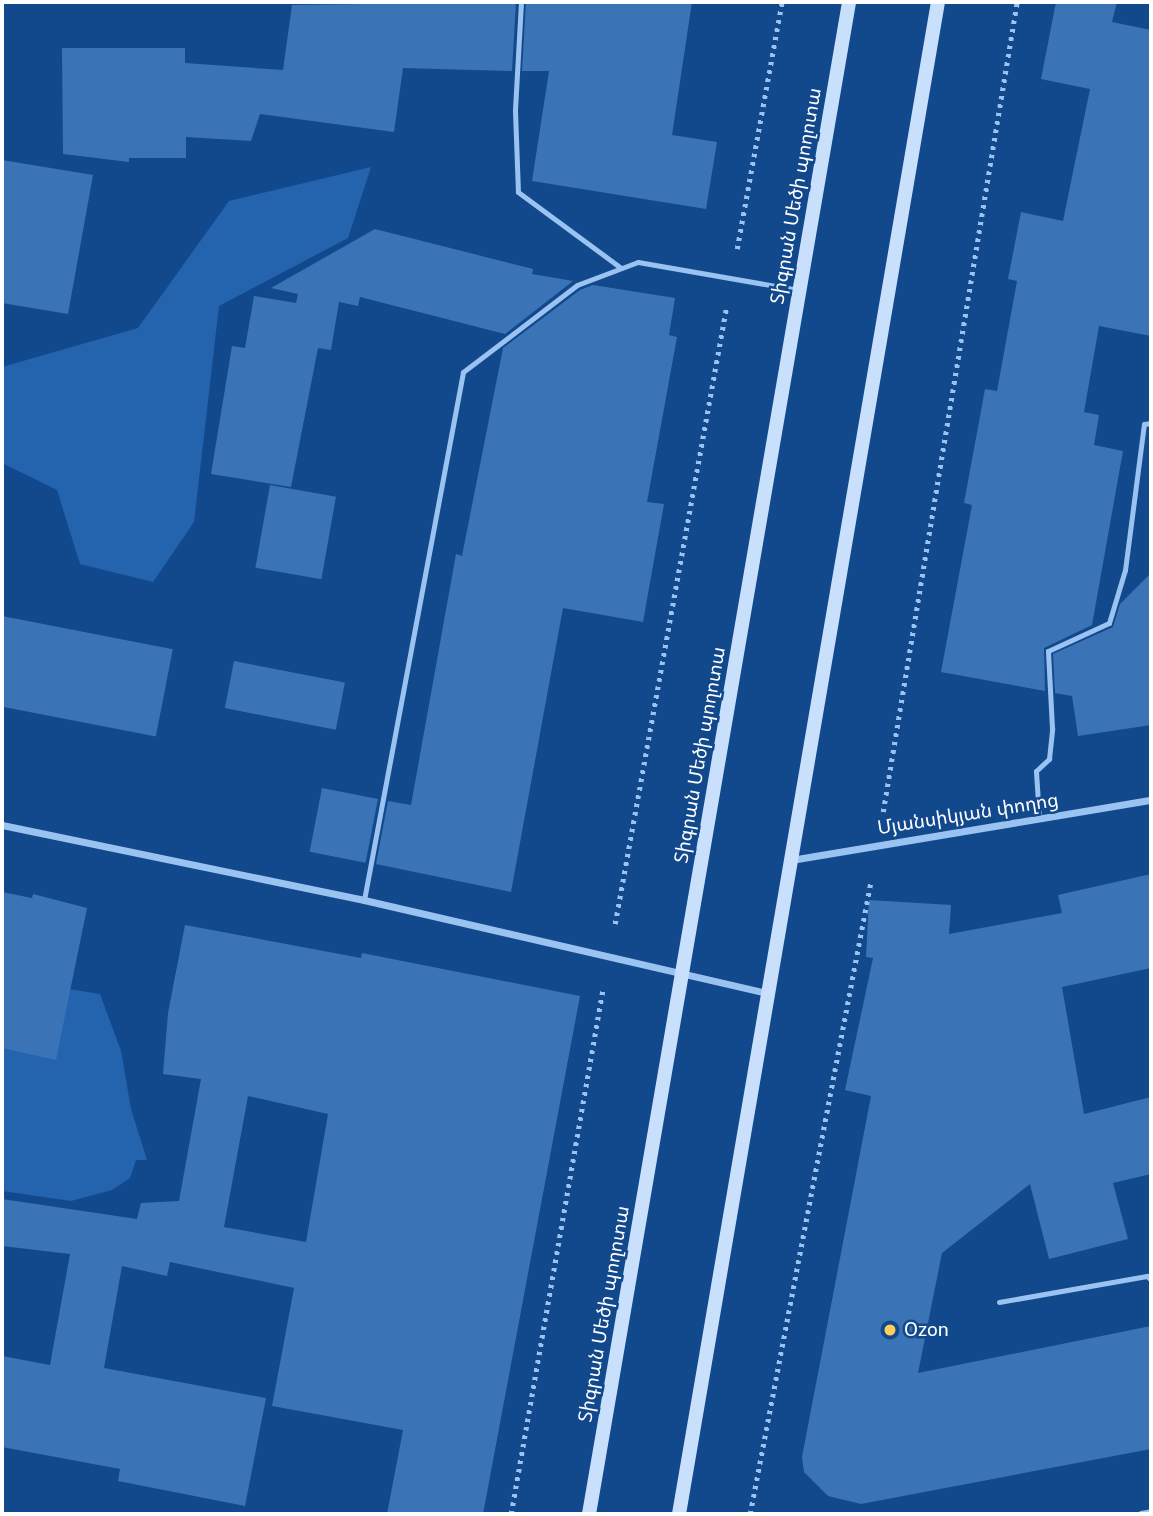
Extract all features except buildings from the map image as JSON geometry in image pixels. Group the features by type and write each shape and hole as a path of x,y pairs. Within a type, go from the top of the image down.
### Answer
{"main road":[{"name":"Տիգրան Մեծի պողոտա","path":"589,1514 849,2"},
{"path":"679,1514 938,2"}],"street":[{"name":"Մյանսիկյան փողոց","path":"790,860 1151,800"},
{"path":"2,825 682,970 767,993"},
{"path":"1141,1514 1151,1512"}],"lane":[{"path":"521,2 515,111 517,192 621,268"},
{"path":"364,901 463,372 577,285 638,262 799,290"},
{"path":"1039,818 1036,771 1049,759 1052,728 1048,651 1109,623 1125,570 1144,424 1151,423"},
{"path":"999,1303 1147,1276 1151,1280"}],"path":[{"path":"511,1514 609,955 782,2"},
{"path":"750,1514 878,845 1017,2"}],"shaded area":[{"path":"371,167 348,238 219,306 194,522 153,582 80,564 57,490 2,463 2,367 138,328 229,201"},
{"path":"56,987 100,994 121,1051 131,1109 147,1160 136,1160 130,1178 112,1190 71,1201 2,1191 2,994"}],"place":[{"name":"Ozon","path":"890,1330"}]}
